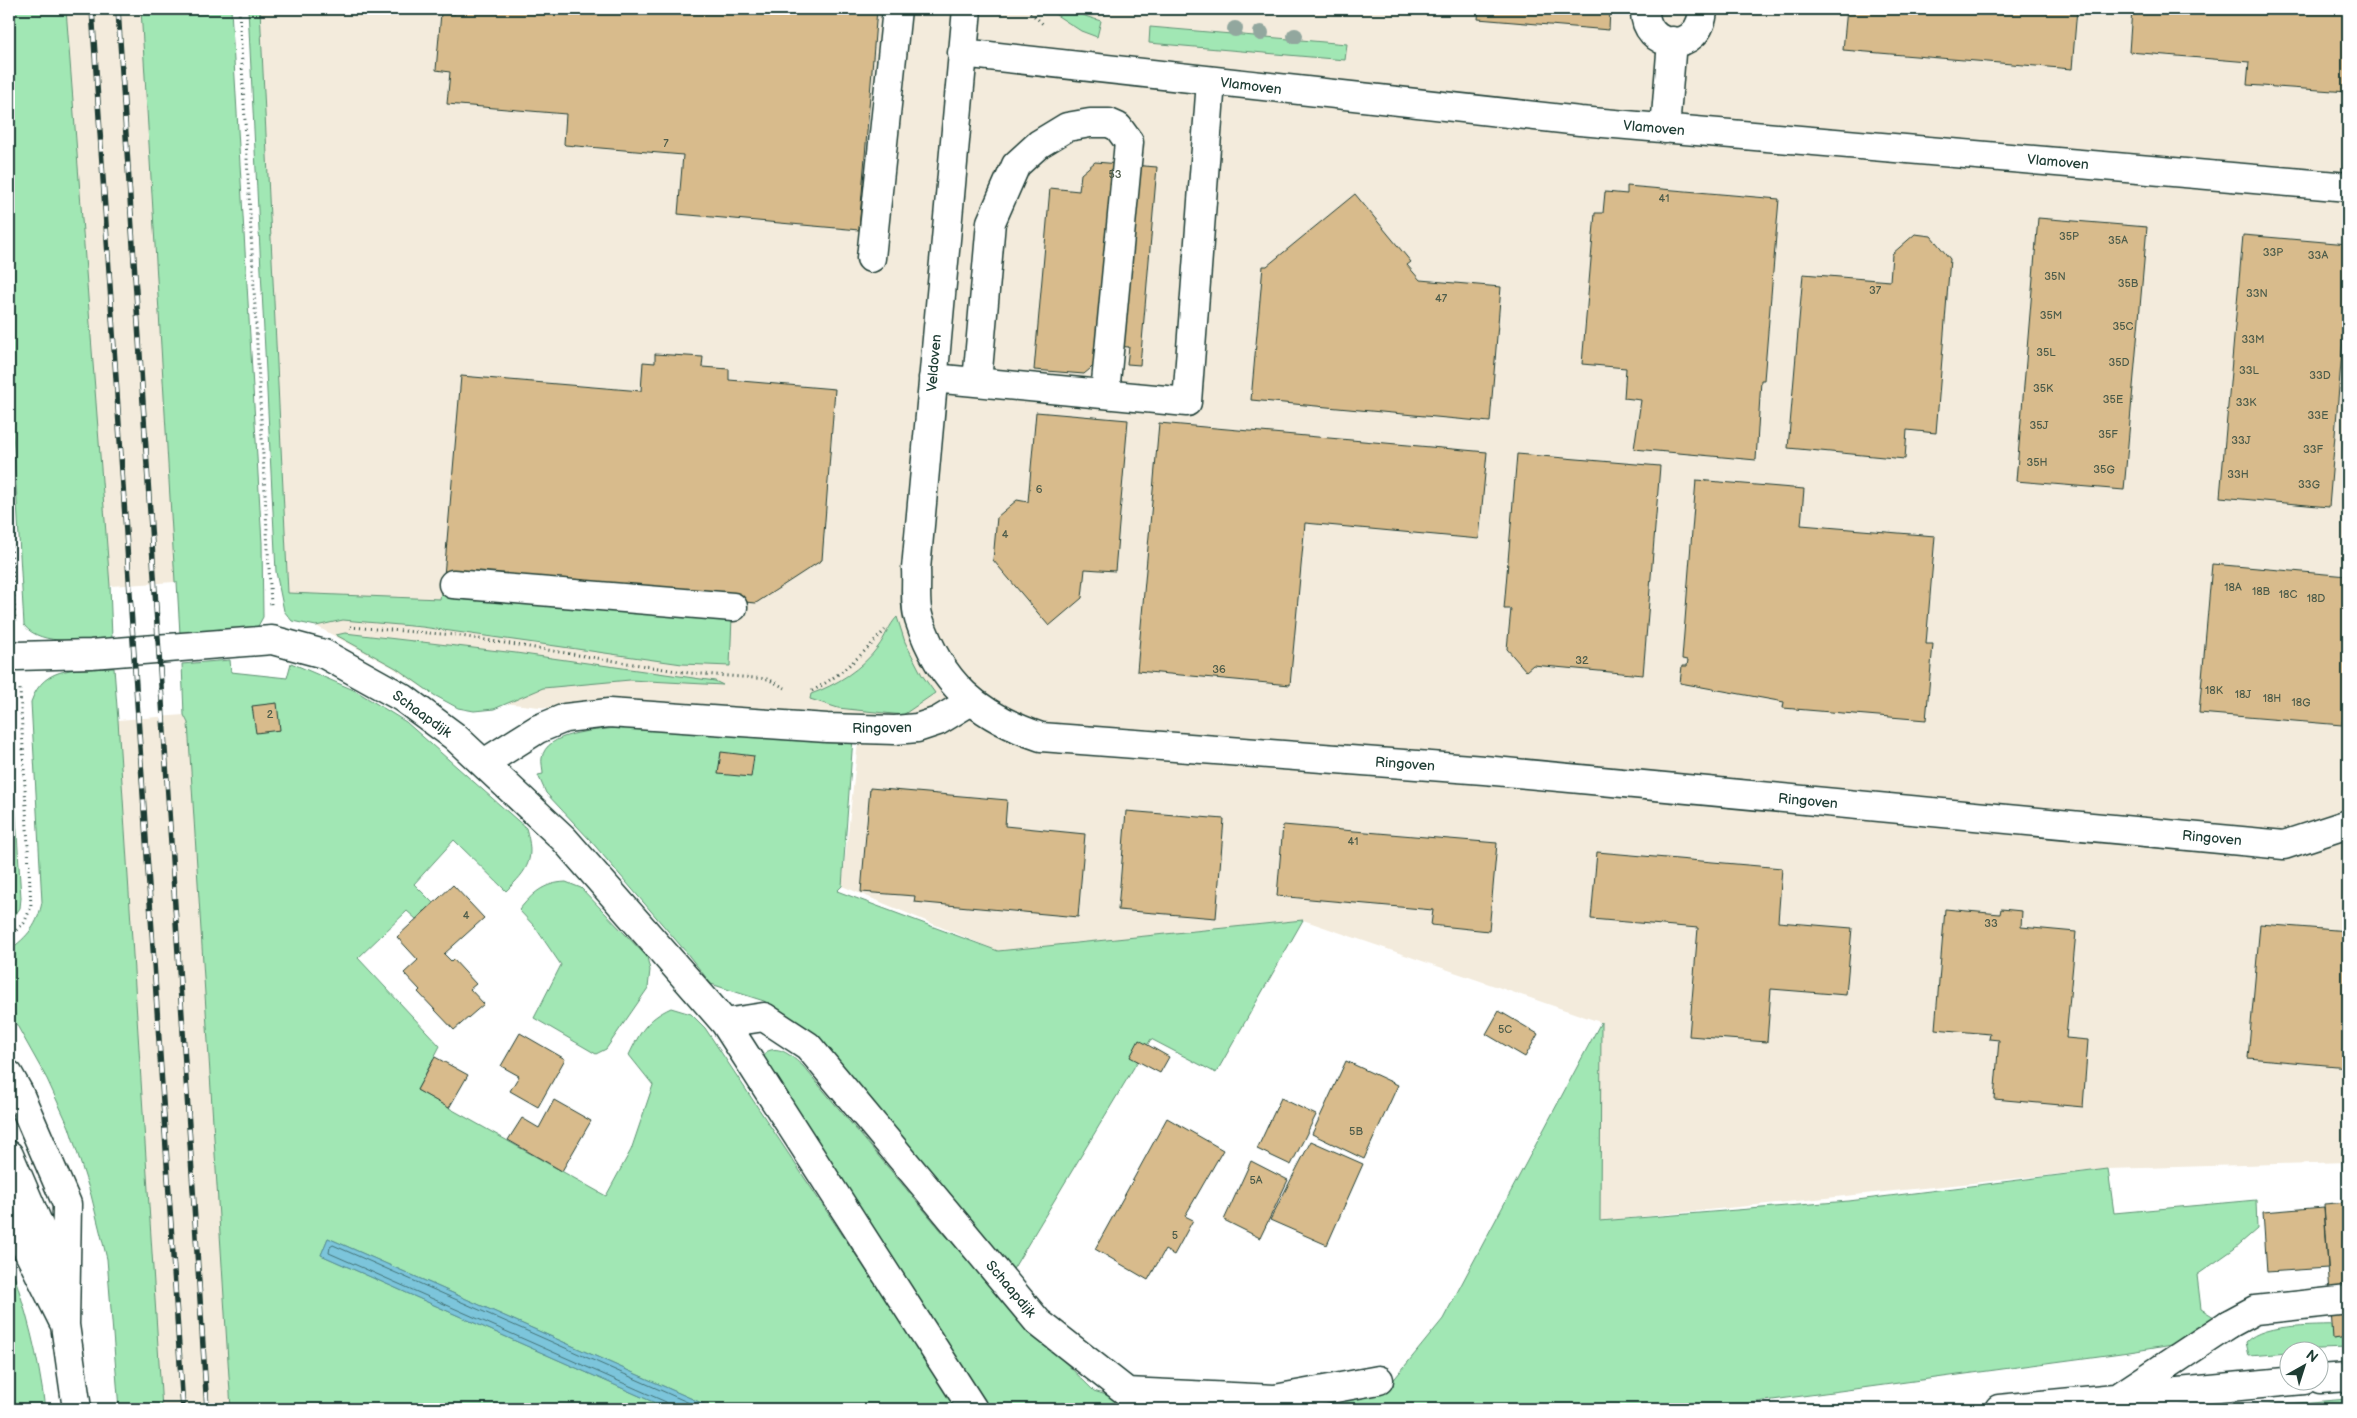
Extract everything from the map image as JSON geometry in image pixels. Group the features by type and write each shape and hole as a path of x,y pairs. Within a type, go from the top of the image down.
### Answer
{"main road":[{"path":"871,258 898,9"},
{"name":"Veldoven","path":"966,9 916,569 918,617 932,648 953,685 971,702"},
{"path":"1645,9 1644,19 1652,33 1665,41 1681,41 1695,34 1703,21 1704,9"},
{"path":"1665,129 1672,41"},
{"name":"Vlamoven","path":"962,53 1580,121 2348,187"},
{"path":"933,378 1187,402 1212,81"},
{"path":"977,382 990,222 1016,165 1039,144 1067,128 1090,123 1109,123 1118,127 1129,142 1105,393"},
{"path":"453,584 733,608"},
{"name":"Schaapdijk","path":"13,655 91,654 272,640 324,654 402,698 484,763 564,839 724,1023 973,1409"},
{"name":"Ringoven","path":"484,763 538,729 565,718 609,713 827,728 895,730 917,728 938,721 971,702 1010,727 1041,737 1484,770 2284,845 2348,824"},
{"name":"Schaapdijk","path":"724,1023 764,1017 808,1046 1038,1322 1127,1392 1275,1399 1379,1380"},
{"path":"9,1075 18,1091 67,1204 65,1324"},
{"path":"9,1155 46,1242 65,1324 77,1409"},
{"path":"9,1213 65,1324"},
{"path":"2118,1397 2229,1324 2255,1310 2348,1300"},
{"path":"2330,1378 2348,1377"},
{"path":"1999,1409 2280,1382"}],"path":[{"path":"239,9 270,544 272,640"},
{"path":"9,501 13,655 22,703 31,906 24,923 9,937"},
{"path":"349,627 455,635 689,673 768,679 789,691"}],"shaded area":[{"path":"66,9 141,9 175,582 110,586"},
{"path":"260,9 2348,9 2348,1162 2108,1169 1600,1221 1600,1022 1303,920 998,951 842,886 858,743 433,695 392,667 316,626 288,593"},
{"path":"184,715 188,723 231,1409 162,1409 118,720"}],"green space":[{"path":"9,9 66,9 110,586 112,638 65,641 41,637 31,632 24,625 9,361"},
{"path":"141,9 231,9 262,543 263,617 257,628 180,634 177,582 175,582"},
{"path":"248,9 260,9 288,593 440,599 441,590 732,617 730,666 682,664 422,627 343,620 316,626 292,621 284,611 276,572"},
{"path":"1047,9 1069,9 1101,21 1097,37 1081,31"},
{"path":"1150,27 1347,44 1345,60 1149,43"},
{"path":"897,617 905,642 922,675 935,693 903,715 838,708 810,699 811,694 839,681 872,655"},
{"path":"345,633 516,653 715,681 723,685 630,680 543,688 494,709 474,711 458,708 434,695 396,668 336,635"},
{"path":"230,660 231,672 287,678 291,663 356,691 406,722 526,828 530,848 528,863 525,870 506,891 454,840 414,884 433,903 416,919 407,911 358,958 440,1046 417,1090 606,1196 631,1150 653,1085 629,1055 645,1027 663,1012 671,1008 691,1014 705,1028 958,1409 715,1409 328,1238 321,1255 669,1409 231,1409 188,723 184,715 182,664"},
{"path":"114,668 162,1409 119,1409 107,1259 91,1195 69,1127 47,1079 9,1011 9,950 27,935 38,917 42,902 31,702 37,689 54,675 76,669"},
{"path":"9,705 21,898 20,908 9,924"},
{"path":"615,728 853,738 842,886 837,891 998,951 1303,920 1216,1073 1151,1039 1012,1271 811,1030 764,1001 711,984 590,840 546,793 538,775 543,774 542,758 545,749 561,738 572,734"},
{"path":"566,882 581,888 647,957 650,970 648,988 606,1049 596,1054 534,1018 561,965 535,927 519,910 539,890 551,884"},
{"path":"1601,1022 1600,1221 1849,1201 2108,1169 2114,1213 2256,1200 2257,1229 2234,1249 2197,1275 2201,1309 2214,1317 2177,1344 2136,1351 1706,1409 989,1409 955,1360 764,1057 766,1052 771,1050 781,1051 803,1066 939,1228 1009,1307 1094,1391 1131,1403 1302,1408 1365,1397 1387,1388 1443,1319"},
{"path":"9,1260 31,1334 45,1409 9,1409"},
{"path":"2348,1324 2348,1348 2330,1349 2330,1340 2280,1340 2280,1354 2249,1356 2246,1342 2254,1336 2266,1331 2294,1326"},
{"path":"2348,1399 2348,1409 2224,1409"}],"water":[{"path":"328,1238 715,1409 669,1409 321,1255"}],"building":[{"path":"455,9 877,9 859,230 678,214 683,155 565,145 566,114 447,104 450,72 436,70 441,13 455,14"},
{"path":"1479,9 1610,9 1609,30 1478,19"},
{"path":"1847,9 2077,9 2072,69 1843,50"},
{"path":"2132,9 2348,9 2348,92 2247,85 2249,62 2129,52"},
{"path":"1095,162 1157,167 1140,365 1127,364 1129,347 1099,345 1097,363 1084,374 1034,370 1050,188 1079,191 1081,174"},
{"path":"1627,186 1779,199 1764,380 1761,380 1756,460 1634,449 1641,400 1624,398 1626,368 1582,364 1595,213 1603,213 1605,192 1627,194"},
{"path":"1355,194 1411,262 1407,265 1420,280 1501,287 1490,422 1251,400 1263,266 1267,266"},
{"path":"2038,218 2147,227 2124,490 2016,481"},
{"path":"1915,234 1931,236 1950,259 1936,433 1907,430 1905,459 1788,448 1803,274 1890,281 1892,254"},
{"path":"2243,235 2348,244 2348,279 2329,507 2220,497"},
{"path":"655,354 703,357 702,367 729,369 729,380 835,389 822,560 756,603 444,576 461,376 641,391 643,362 655,363"},
{"path":"1036,412 1128,420 1115,571 1085,569 1082,598 1049,626 993,560 997,517 1017,500 1028,502"},
{"path":"1159,423 1487,452 1479,539 1305,523 1290,685 1137,671"},
{"path":"1517,454 1660,466 1643,675 1533,665 1526,671 1507,649 1511,609 1504,609"},
{"path":"1696,480 1804,489 1801,525 1935,536 1926,644 1933,644 1926,720 1783,708 1784,702 1680,683 1682,666 1687,666 1688,660 1682,659"},
{"path":"2212,564 2348,576 2348,661 2342,725 2199,713"},
{"path":"277,703 280,730 256,733 252,706"},
{"path":"721,752 754,756 751,777 718,774"},
{"path":"870,788 1007,800 1005,826 1085,834 1078,917 914,902 915,896 861,892"},
{"path":"1126,811 1224,819 1216,918 1118,910"},
{"path":"1283,825 1497,843 1489,931 1431,925 1433,910 1277,896"},
{"path":"1597,852 1782,868 1778,922 1852,928 1846,995 1771,989 1767,1042 1689,1036 1698,928 1591,919"},
{"path":"453,885 484,918 444,954 451,961 453,959 476,984 470,989 484,1004 454,1030 418,992 420,990 404,973 418,960 397,937"},
{"path":"1945,909 2000,914 2001,909 2022,911 2021,927 2076,932 2066,1038 2088,1040 2083,1107 1994,1099 1999,1040 1989,1039 1990,1034 1935,1029"},
{"path":"2260,924 2348,931 2348,1067 2248,1058"},
{"path":"1499,1011 1538,1034 1525,1057 1486,1034"},
{"path":"520,1033 565,1059 538,1107 510,1091 519,1076 501,1066"},
{"path":"1139,1040 1169,1057 1160,1073 1130,1057"},
{"path":"435,1057 468,1075 449,1108 417,1090"},
{"path":"1346,1061 1398,1085 1364,1159 1312,1134"},
{"path":"1281,1098 1316,1115 1291,1165 1257,1149"},
{"path":"554,1100 591,1121 562,1171 508,1140 522,1118 539,1128"},
{"path":"1167,1118 1223,1150 1185,1216 1193,1220 1174,1255 1165,1250 1148,1280 1095,1249"},
{"path":"1311,1141 1363,1164 1327,1245 1270,1220"},
{"path":"1251,1161 1288,1180 1260,1238 1224,1220"},
{"path":"2348,1202 2348,1337 2333,1339 2324,1204"},
{"path":"2324,1207 2328,1268 2267,1272 2263,1212"}],"railway":[{"path":"92,9 183,1409"},
{"path":"118,9 207,1409"}]}
